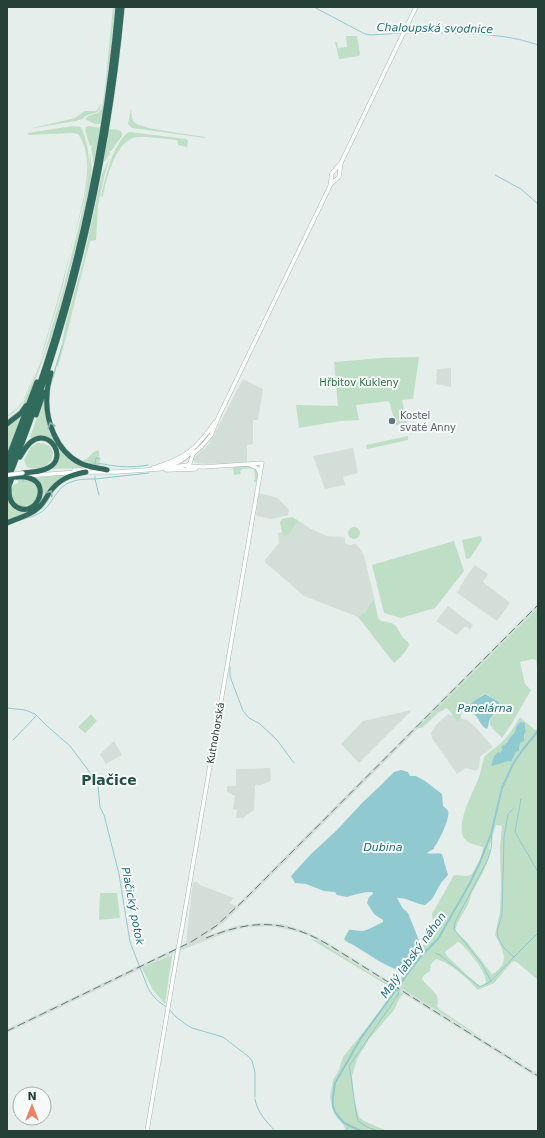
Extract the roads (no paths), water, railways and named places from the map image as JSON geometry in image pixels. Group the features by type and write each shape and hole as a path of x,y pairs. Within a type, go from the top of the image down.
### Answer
{"highway":[{"path":"7,472 34,401 69,286 81,238 102,139 118,7"},
{"path":"7,490 61,328 85,239 98,178 111,103 122,7"},
{"path":"23,475 36,482 40,488 39,499 32,507 26,509 16,506 11,500 9,494 9,482 41,404 57,355 61,328"},
{"path":"7,462 55,334"},
{"path":"51,373 47,391 47,407 50,423 56,438 66,452 77,461 87,466 107,470"},
{"path":"7,424 20,413 32,396"},
{"path":"13,477 41,471 50,467 56,460 57,452 51,441 43,438 37,438 27,445 20,457"},
{"path":"7,523 35,511 42,504 54,486 63,479 86,472"}],"main road":[{"path":"330,186 339,176 341,163 416,7"},
{"path":"186,466 183,464 184,459 206,436 218,416 330,186 332,177 331,174 341,163"},
{"path":"333,172 337,171 339,174"},
{"path":"332,177 334,179 337,178"},
{"path":"186,466 190,464 193,454 211,435 218,416"},
{"path":"151,469 173,462 193,450"},
{"path":"151,469 189,458 190,461 196,465 206,467"},
{"name":"Kutnohorská","path":"147,1131 262,462 241,465"},
{"path":"7,476 151,469 179,470 241,465 255,466 259,470 260,475"},
{"path":"23,475 68,470 131,470 186,466 206,467"},
{"path":"7,476 13,477"}],"water":[{"name":"Panelárna","path":"485,694 499,702 499,707 490,719 487,729 474,714 462,711"},
{"path":"520,722 525,723 526,731 524,741 520,743 519,751 516,752 511,762 509,761 492,766 494,757 498,752 500,753 502,750 501,747 508,742"},
{"name":"Dubina","path":"401,770 408,772 410,776 416,776 425,781 442,794 443,806 448,810 448,818 444,830 434,849 427,853 442,854 448,875 441,883 432,899 425,905 397,898 403,909 408,913 420,943 409,956 402,970 400,971 383,963 344,939 349,930 362,931 370,929 383,922 383,920 374,914 367,903 369,897 373,894 372,892 360,893 347,897 337,895 335,892 324,891 306,884 295,883 291,876 311,854 394,772"}],"waterway":[{"name":"Chaloupská svodnice","path":"314,7 365,34 402,33"},
{"name":"Chaloupská svodnice","path":"406,33 456,33 489,35 522,40 538,45"},
{"path":"495,175 521,189 538,204"},
{"path":"51,384 62,346"},
{"path":"95,464 96,458 100,459"},
{"path":"90,464 125,467 148,465"},
{"path":"99,495 95,479 149,473"},
{"path":"23,519 35,516 43,511 59,490 67,484 74,481 95,479 95,476"},
{"path":"230,667 231,679 243,711 249,718 260,724 277,740 294,763"},
{"name":"Plačický potok","path":"7,708 25,710 35,714 70,746 91,774"},
{"path":"13,740 36,716"},
{"name":"Malý labský náhon","path":"361,1131 344,1123 335,1112 333,1106 335,1083 361,1038 414,965 438,939 470,883 480,862 491,834 502,788 513,764 538,731"},
{"name":"Plačický potok","path":"98,786 100,807 104,815 119,874 130,942 148,988 156,999 167,1007"},
{"path":"521,799 515,832 538,872"},
{"path":"513,809 508,814 504,837 502,915 497,931 498,937 504,948 514,957 538,933"},
{"path":"491,834 492,840 488,859 455,922 454,929 482,964 491,981"},
{"path":"435,953 440,955 480,987 491,981 514,957"},
{"path":"378,1131 367,1127 358,1121 349,1066 398,995 399,991 397,990"},
{"name":"Plačický potok","path":"169,1009 176,1017 187,1025 192,1028 223,1037 249,1057 252,1061 255,1072 255,1097"},
{"name":"Plačický potok","path":"255,1099 260,1112 275,1131"},
{"name":"Malý labský náhon","path":"346,1131 349,1126"}],"railway":[{"path":"7,1031 191,942 216,926 243,901 538,605"},
{"path":"206,938 239,927 254,925 283,926 313,936 538,1076"}],"place":[{"name":"Kostel svaté Anny","path":"392,421"}],"district":[{"name":"Plačice","path":"109,780"}],"park label":[{"name":"Hřbitov Kukleny","path":"359,382"}]}
